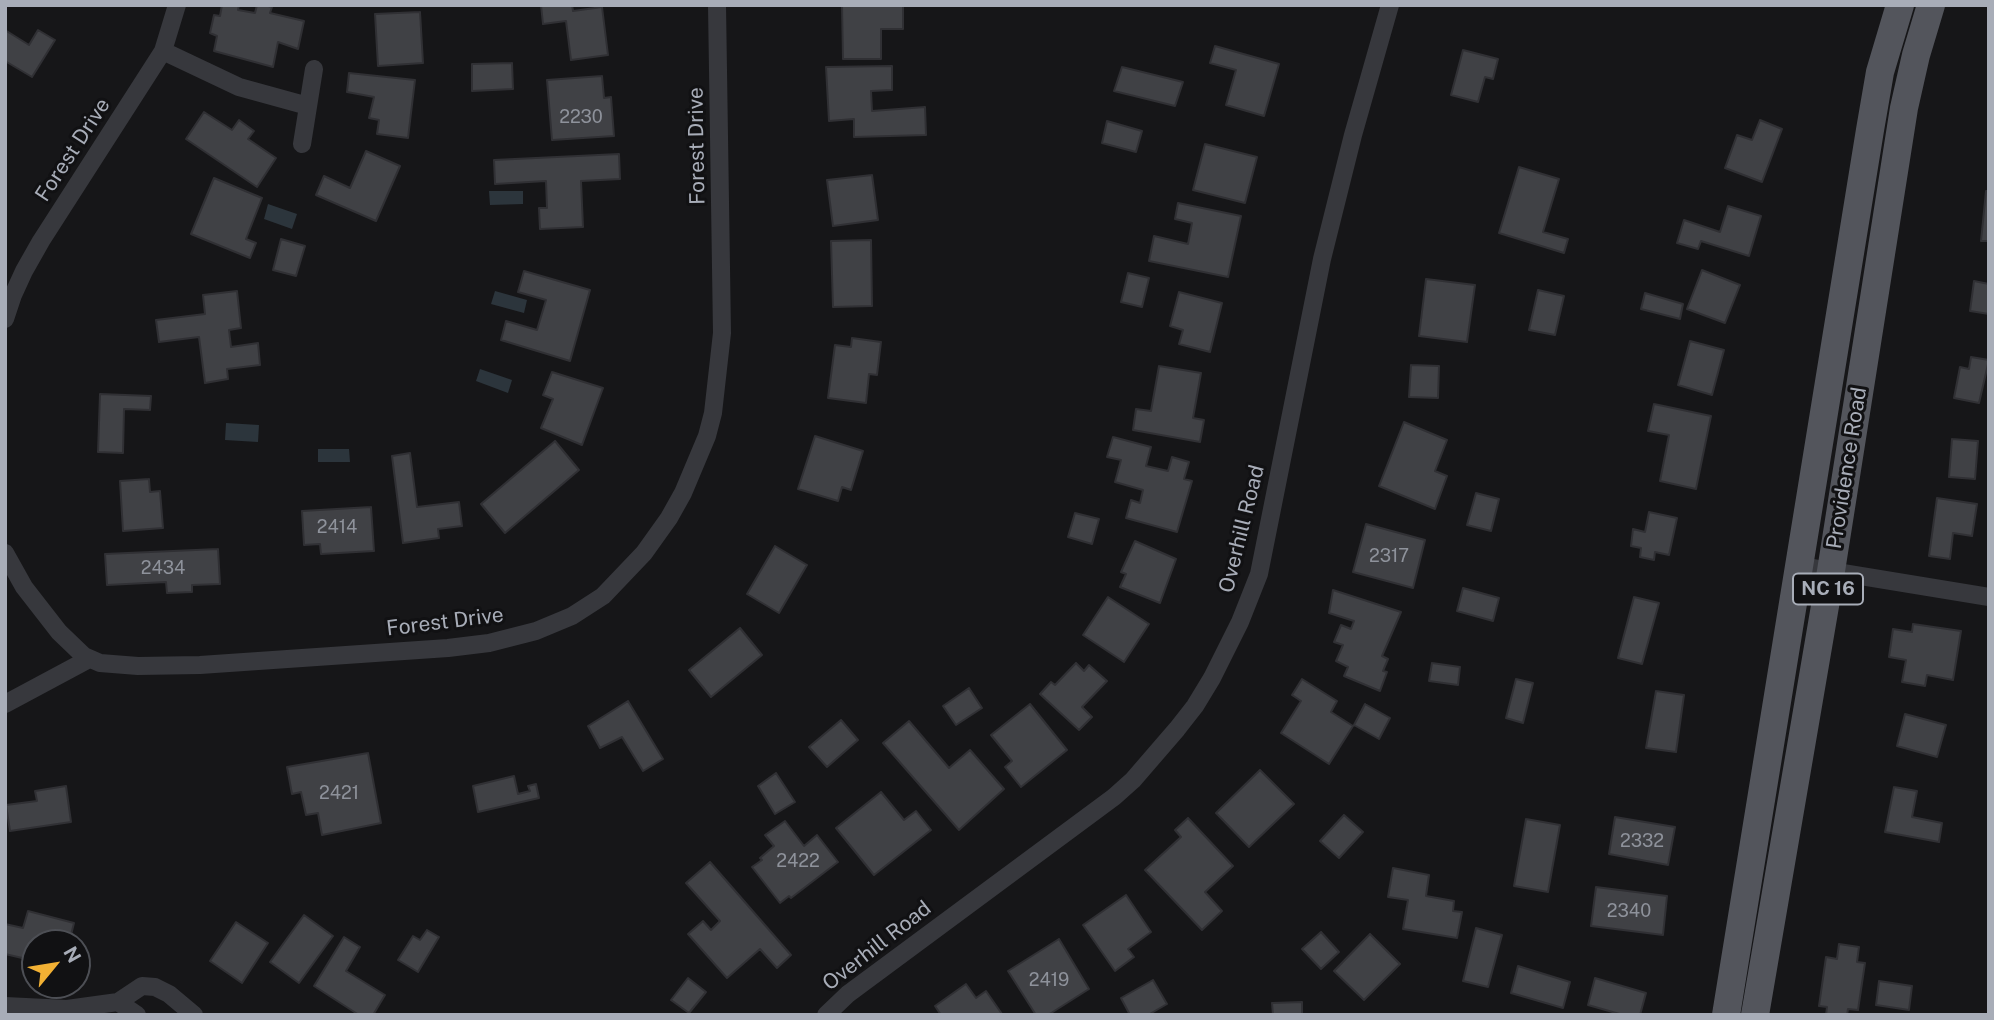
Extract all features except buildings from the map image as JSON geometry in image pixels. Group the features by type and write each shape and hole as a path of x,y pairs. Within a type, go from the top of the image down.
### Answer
{"main road":[{"name":"Providence Road","path":"1726,1015 1878,84 1900,5"},
{"name":"Providence Road","path":"1755,1015 1831,571 1904,108 1931,5"}],"street":[{"name":"Forest Drive","path":"5,319 24,271 41,242 163,51 177,5"},
{"name":"Forest Drive","path":"89,659 100,663 138,666 200,665 489,643 536,631 572,616 603,596 617,583 644,553 680,499 707,436 713,413 723,324 717,5"},
{"name":"Overhill Road","path":"826,1015 848,994 1114,797 1133,780 1177,729 1212,678 1240,622 1259,574 1322,260 1347,156 1390,5"},
{"path":"163,51 239,87 308,106"},
{"path":"302,144 314,69"},
{"path":"5,553 31,598 59,632 89,659 5,704"},
{"path":"1800,566 1989,597"},
{"path":"5,1006 67,1009 113,1003 142,986 155,987 169,993 194,1015"},
{"path":"113,1003 137,1015"}],"shaded area":[{"path":"489,191 523,191 523,204 490,205"},
{"path":"268,204 297,214 292,229 264,219"},
{"path":"495,291 527,300 524,313 491,304"},
{"path":"480,369 512,380 508,393 476,381"},
{"path":"226,423 259,425 258,442 225,440"},
{"path":"318,449 349,449 350,462 318,462"}]}
